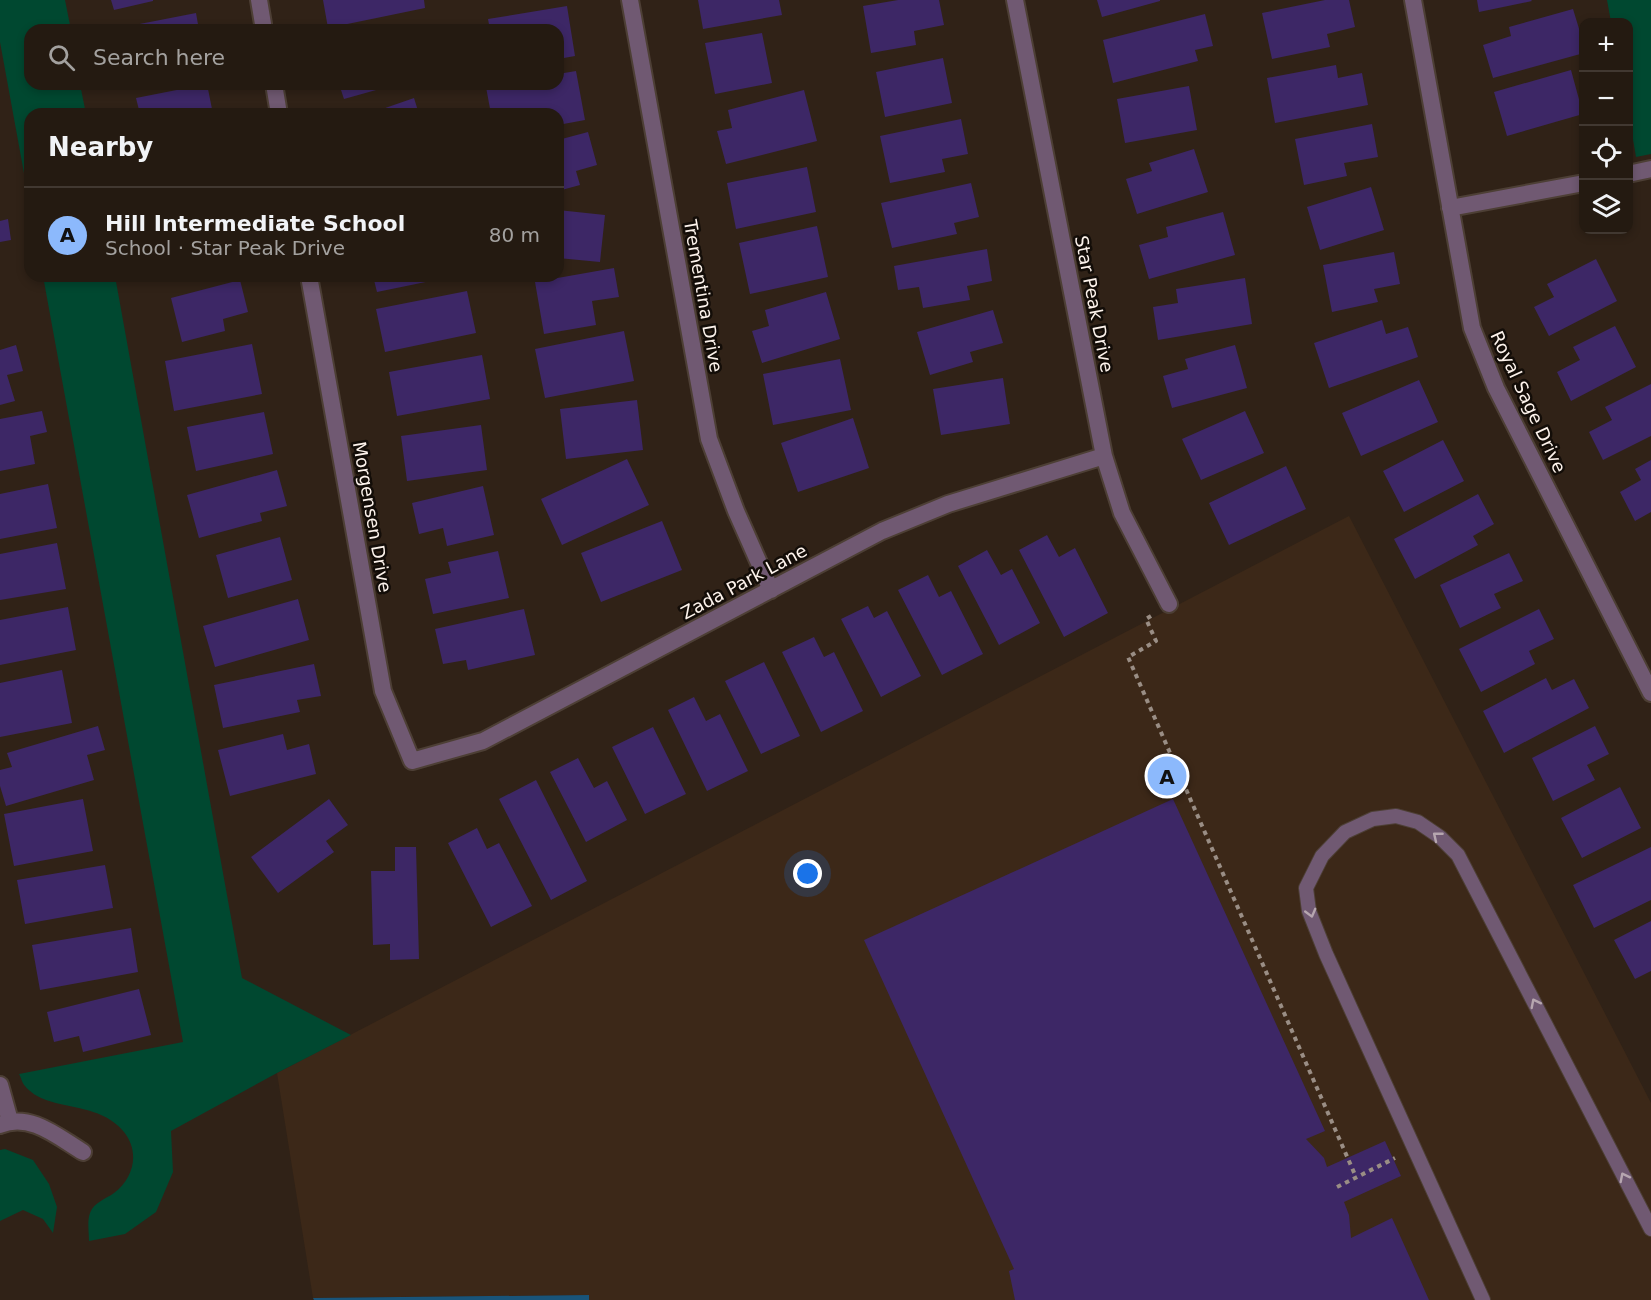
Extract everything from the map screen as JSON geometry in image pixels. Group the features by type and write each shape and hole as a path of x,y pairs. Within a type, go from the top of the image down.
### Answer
{"street":[{"path":"259,0 263,24"},
{"name":"Trementina Drive","path":"630,0 709,439 736,511 771,590"},
{"name":"Star Peak Drive","path":"1015,0 1104,456 1122,513 1169,604"},
{"name":"Royal Sage Drive","path":"1413,0 1472,327 1496,388 1651,693"},
{"path":"275,90 278,108"},
{"path":"1633,173 1651,170"},
{"path":"1450,208 1579,184"},
{"name":"Morgensen Drive","path":"310,282 383,691 412,761"},
{"name":"Zada Park Lane","path":"412,761 483,741 882,531 948,504 1104,456"},
{"path":"0,1085 5,1123 35,1123 83,1152"}],"lane":[{"path":"1483,1300 1326,954 1309,911 1306,888 1322,856 1345,832 1373,819 1396,816 1418,822 1440,837 1458,855 1651,1228"}],"path":[{"path":"1169,604 1146,619 1156,641 1128,657 1356,1177"},
{"path":"1337,1187 1415,1149"}],"shaded area":[{"path":"1349,516 1651,1103 1651,1300 589,1300 589,1295 313,1298 277,1073"}],"green space":[{"path":"0,0 65,0 70,24 24,24 24,90 81,90 85,108 24,108 24,173 0,42"},
{"path":"1607,0 1651,0 1651,154 1636,157 1633,139 1633,18 1610,18"},
{"path":"44,282 116,282 242,978 351,1035 171,1131 173,1172 156,1212 125,1234 89,1241 89,1220 92,1209 121,1187 130,1172 133,1156 129,1140 113,1122 101,1115 46,1100 35,1094 24,1085 19,1074 183,1042"},
{"path":"5,1149 33,1160 49,1184 57,1207 53,1233 43,1219 23,1210 0,1221 0,1150"}],"water":[{"path":"589,1295 589,1300 314,1300 313,1298"}],"building":[{"path":"111,0 153,0 153,1 114,10"},
{"path":"323,0 424,0 425,8 347,24 327,24"},
{"path":"698,0 779,0 782,15 703,29"},
{"path":"898,0 939,0 944,25 914,31 916,45 871,53 863,6"},
{"path":"1097,0 1160,0 1160,1 1102,17"},
{"path":"1325,0 1349,0 1355,27 1327,34 1330,47 1272,59 1262,13"},
{"path":"1477,0 1531,0 1532,1 1479,12"},
{"path":"567,6 575,56 564,58 564,24 489,24 488,19"},
{"path":"1573,9 1579,29 1579,54 1493,78 1483,45 1511,36 1509,27"},
{"path":"196,13 198,24 140,24"},
{"path":"1205,14 1213,46 1195,50 1198,61 1113,83 1103,40"},
{"path":"762,33 772,83 715,94 705,43"},
{"path":"943,58 952,103 885,117 876,72"},
{"path":"1336,65 1338,78 1362,73 1368,105 1275,123 1267,78"},
{"path":"1571,70 1579,99 1579,115 1507,136 1494,92"},
{"path":"576,71 585,120 564,124 564,108 490,108 487,90 564,90 564,73"},
{"path":"1189,86 1197,130 1125,143 1117,99"},
{"path":"177,90 208,90 212,108 138,108 136,98"},
{"path":"341,90 376,90 344,99"},
{"path":"804,90 817,141 726,164 717,131 732,128 728,110"},
{"path":"414,98 417,108 385,108"},
{"path":"961,119 968,154 942,159 945,172 890,183 880,136"},
{"path":"1372,124 1378,157 1344,163 1347,176 1304,185 1295,139"},
{"path":"588,132 597,165 576,171 580,185 564,189 564,138"},
{"path":"1194,149 1208,192 1137,214 1126,179 1152,171 1149,163"},
{"path":"807,167 816,212 736,229 727,183"},
{"path":"971,183 979,217 954,223 957,234 892,248 881,203"},
{"path":"1371,187 1384,230 1320,250 1307,207"},
{"path":"564,211 605,215 600,262 564,259"},
{"path":"1223,212 1235,255 1149,279 1139,245 1168,237 1166,227"},
{"path":"8,219 11,240 0,242 0,221"},
{"path":"817,226 828,277 750,294 739,243"},
{"path":"987,249 992,281 967,286 970,300 923,308 919,287 898,290 894,266"},
{"path":"1394,252 1400,284 1374,289 1378,302 1332,312 1323,265"},
{"path":"1596,259 1617,301 1549,336 1534,307 1554,297 1547,284"},
{"path":"614,268 619,297 592,301 596,325 544,334 535,282 564,282 564,277"},
{"path":"1245,278 1252,324 1158,340 1153,307 1178,303 1176,289"},
{"path":"232,282 240,282 248,312 223,319 225,331 182,342 171,298"},
{"path":"374,282 426,282 377,292"},
{"path":"467,291 476,333 385,352 376,309"},
{"path":"826,292 840,339 762,363 752,331 769,326 765,310"},
{"path":"993,310 1003,343 970,352 973,362 930,375 917,332"},
{"path":"1382,320 1386,334 1408,327 1418,357 1329,388 1314,343"},
{"path":"1615,326 1636,367 1571,401 1557,372 1580,360 1573,347"},
{"path":"624,331 634,381 545,398 535,349"},
{"path":"252,344 262,394 174,411 165,361"},
{"path":"16,345 23,371 7,375 15,401 0,405 0,350"},
{"path":"1235,345 1247,388 1172,408 1163,376 1188,369 1185,359"},
{"path":"482,355 490,399 397,416 389,372"},
{"path":"840,359 851,410 773,425 763,374"},
{"path":"1003,378 1010,424 941,435 933,389"},
{"path":"1419,380 1438,422 1361,456 1342,413"},
{"path":"1651,384 1651,436 1603,460 1589,432 1612,420 1605,407"},
{"path":"637,400 643,450 566,459 560,409"},
{"path":"42,411 47,432 30,436 35,464 0,471 0,419"},
{"path":"1245,411 1264,453 1201,480 1182,439"},
{"path":"264,412 273,454 196,471 187,427"},
{"path":"853,418 869,468 798,492 781,443"},
{"path":"481,425 487,470 407,481 401,436"},
{"path":"1443,440 1464,481 1404,512 1383,471"},
{"path":"627,459 649,505 562,545 541,499"},
{"path":"1651,460 1651,512 1635,521 1620,492 1641,480 1635,469"},
{"path":"1286,466 1306,509 1229,545 1209,503"},
{"path":"277,470 287,506 260,513 262,521 199,538 187,495"},
{"path":"48,484 57,528 0,539 0,494"},
{"path":"483,486 494,535 447,546 443,528 419,534 412,503"},
{"path":"1478,494 1494,524 1473,536 1478,545 1415,579 1394,539"},
{"path":"662,521 682,570 601,602 581,553"},
{"path":"1047,535 1059,557 1075,548 1108,613 1064,637 1019,550"},
{"path":"280,537 292,580 228,598 216,555"},
{"path":"57,543 66,589 0,600 0,554"},
{"path":"987,550 1001,575 1012,569 1040,623 999,645 958,566"},
{"path":"498,551 509,598 433,614 425,579 451,573 448,562"},
{"path":"1509,553 1523,581 1494,594 1501,608 1460,628 1440,585"},
{"path":"928,575 939,597 951,591 983,654 942,675 898,590"},
{"path":"298,599 309,640 215,667 203,626"},
{"path":"868,606 874,618 887,611 921,676 881,697 841,619"},
{"path":"68,607 76,650 0,665 0,620"},
{"path":"524,609 535,655 468,670 466,660 443,664 435,629"},
{"path":"1539,609 1554,639 1529,651 1535,664 1481,692 1459,649"},
{"path":"814,637 824,657 834,652 863,711 821,732 782,652"},
{"path":"764,662 800,736 761,754 725,681"},
{"path":"314,664 321,696 297,700 300,712 223,728 214,685"},
{"path":"62,670 72,723 0,737 0,683"},
{"path":"1546,678 1552,690 1574,679 1589,708 1504,753 1483,711"},
{"path":"694,697 706,721 720,714 748,771 707,791 668,710"},
{"path":"98,726 105,750 87,755 94,780 6,806 0,786 0,770 12,767 7,753"},
{"path":"1595,726 1609,754 1587,765 1595,780 1553,801 1532,758"},
{"path":"653,727 686,794 645,814 612,747"},
{"path":"283,734 287,750 309,744 316,774 230,796 218,750"},
{"path":"578,758 594,788 607,781 627,820 586,842 550,772"},
{"path":"536,780 587,881 551,900 499,799"},
{"path":"1620,787 1641,828 1582,858 1561,818"},
{"path":"83,799 93,851 14,866 4,814"},
{"path":"329,799 348,825 326,841 334,852 278,893 251,857"},
{"path":"1173,799 1325,1131 1306,1139 1324,1158 1327,1167 1385,1141 1401,1176 1344,1202 1349,1215 1351,1238 1392,1218 1429,1300 1015,1300 1009,1271 1014,1269 864,940"},
{"path":"477,828 487,849 499,843 532,906 491,927 448,843"},
{"path":"395,847 416,847 419,959 390,960 390,944 373,945 371,871 395,871"},
{"path":"1651,847 1651,900 1594,928 1573,885"},
{"path":"105,865 113,908 25,924 17,880"},
{"path":"1651,921 1651,971 1635,979 1614,940"},
{"path":"131,928 138,972 40,990 32,945"},
{"path":"139,989 151,1035 83,1052 79,1036 54,1042 47,1012"}],"place":[{"name":"Hill Intermediate School","path":"1167,776"}]}
